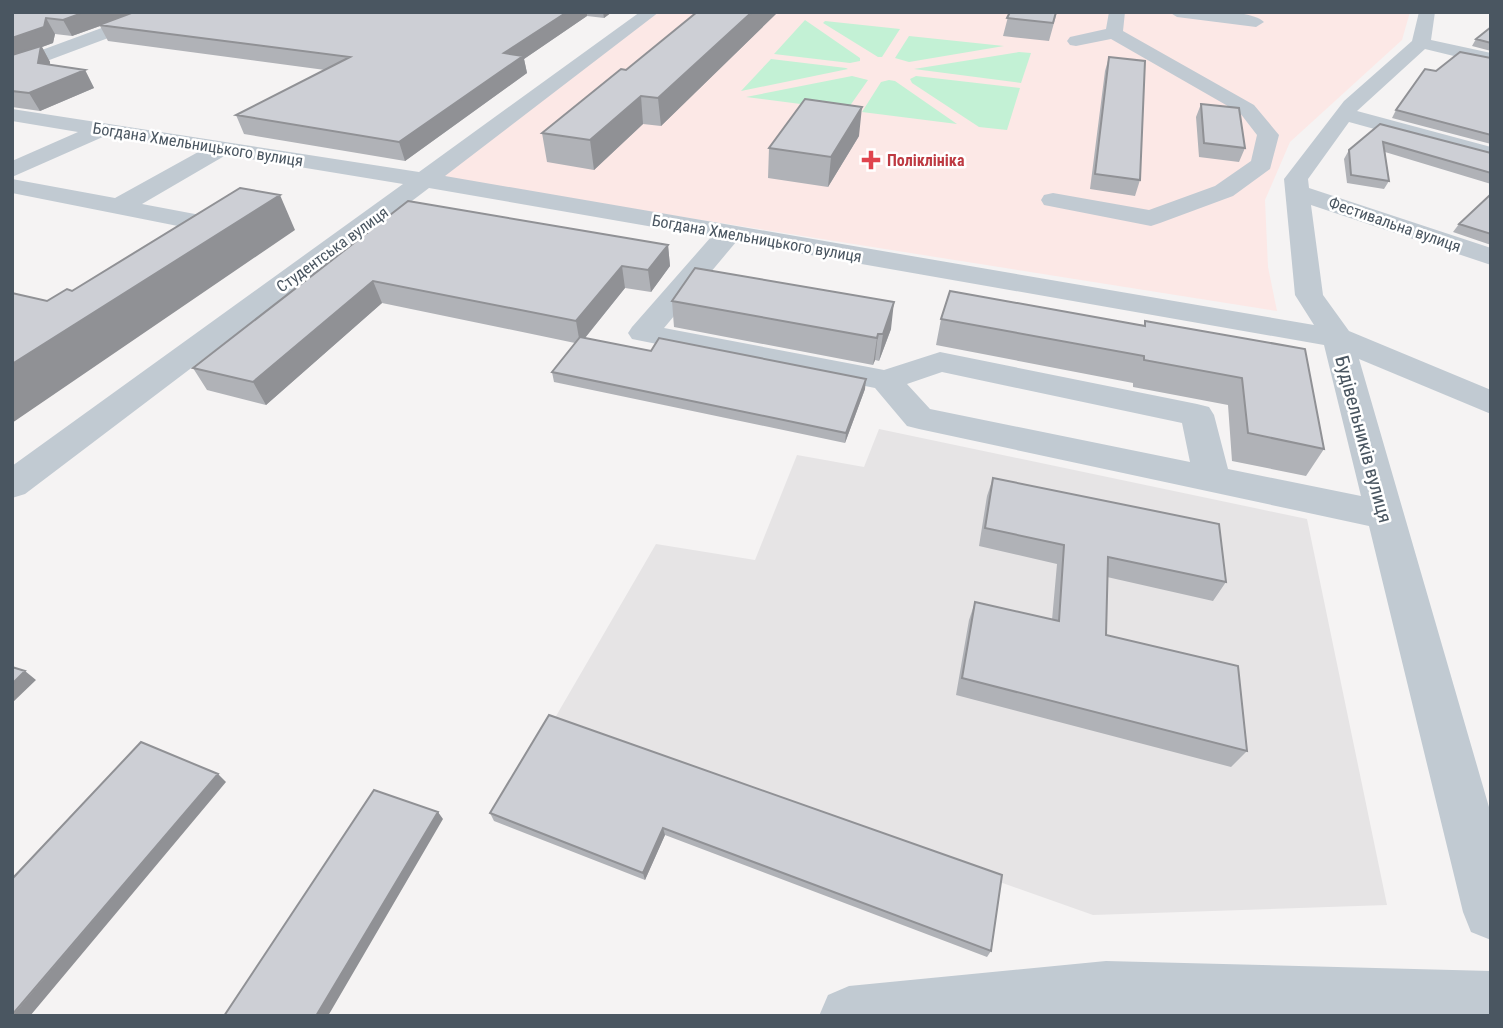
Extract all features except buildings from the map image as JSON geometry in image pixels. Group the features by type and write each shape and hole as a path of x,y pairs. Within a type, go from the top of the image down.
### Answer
{"street":[{"path":"12,68 161,12"},
{"name":"Студентська вулиця","path":"12,485 651,12"},
{"path":"1177,12 1255,22"},
{"path":"1053,200 1151,218 1224,191 1262,164 1268,135 1247,109 1116,23 1076,41"},
{"path":"1424,28 1491,59"},
{"name":"Будівельників вулиця","path":"1424,28 1345,114 1296,179 1309,295 1338,338 1491,912"},
{"path":"1345,114 1491,154"},
{"name":"Богдана Хмельницького вулиця","path":"12,115 425,180 1338,338 1491,403"},
{"path":"12,170 103,129"},
{"path":"118,207 223,148"},
{"path":"12,186 223,227"},
{"name":"Фестивальна вулиця","path":"1298,192 1491,257"},
{"path":"729,233 643,333 886,380 940,362 1197,415 1212,479"},
{"path":"886,380 919,418 1384,515"},
{"path":"849,1016 1105,1003 1491,1001"}],"shaded area":[{"name":"Поліклініка","path":"656,12 1410,12 1402,40 1290,142 1265,200 1268,267 1277,311 436,178"},
{"path":"879,429 1307,519 1387,905 1093,915 552,723 656,544 755,560 797,455 864,467"}],"green space":[{"path":"805,20 860,58 860,61 850,63 774,54"},
{"path":"825,21 900,29 882,57 878,57 823,23"},
{"path":"909,36 1004,46 909,62 895,58"},
{"path":"1019,52 1031,53 1021,83 914,69"},
{"path":"771,59 846,68 848,69 741,91"},
{"path":"852,76 868,80 847,110 746,97"},
{"path":"916,76 1020,88 1007,130 979,127 912,83 910,79"},
{"path":"895,81 957,124 862,112 881,82"}],"place":[{"name":"Поліклініка","path":"871,160"}]}
